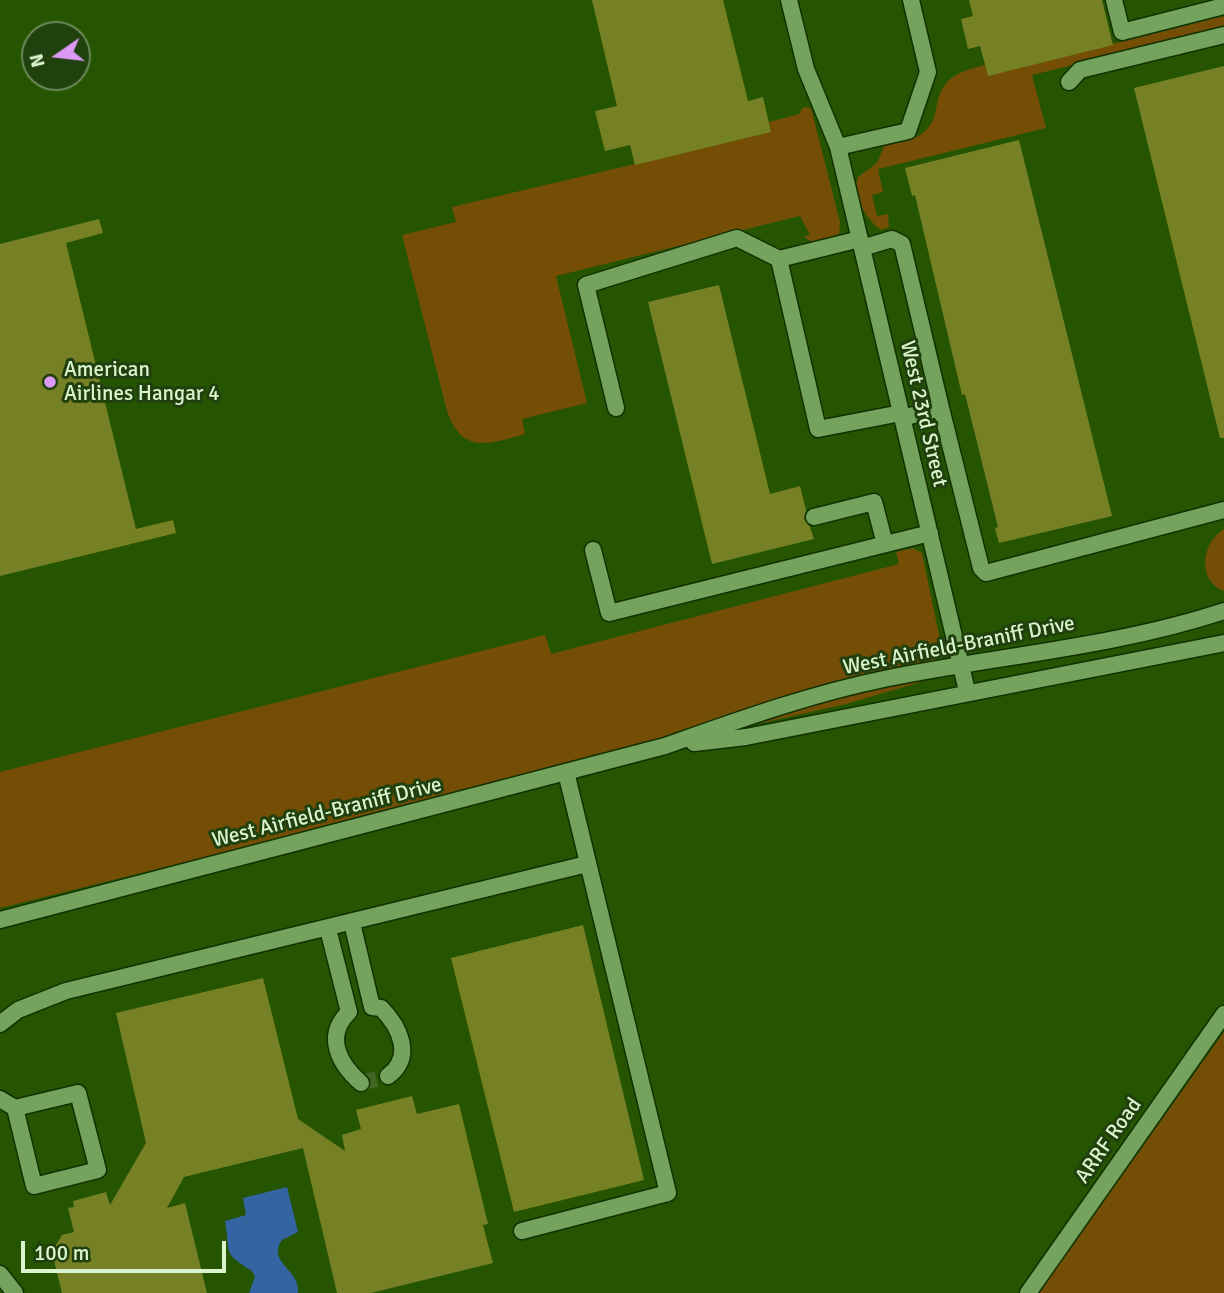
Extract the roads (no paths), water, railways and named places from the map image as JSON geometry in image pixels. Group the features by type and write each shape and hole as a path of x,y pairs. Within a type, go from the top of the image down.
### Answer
{"street":[{"name":"West 23rd Street","path":"789,0 806,69 838,147 967,691"},
{"path":"838,147 908,131 928,72 911,0"},
{"path":"1114,0 1122,33 1224,6"},
{"path":"1069,82 1080,70 1224,35"},
{"path":"616,408 586,285 737,238 779,259 892,239 902,244 981,568 986,573 1224,510"},
{"path":"779,259 818,429 941,408"},
{"path":"814,517 874,502 885,544"},
{"path":"593,550 609,613 930,533"},
{"name":"West Airfield-Braniff Drive","path":"0,919 665,747 744,719 881,679 1128,634 1224,611"},
{"name":"West Airfield-Braniff Drive","path":"665,747 746,737 967,691 1154,659 1224,643"},
{"path":"522,1231 668,1193 566,772"},
{"path":"0,1024 18,1010 66,991 587,864"},
{"path":"352,923 372,1007 381,1008 400,1034 403,1055 397,1069 387,1076"},
{"path":"328,929 349,1012 340,1021 335,1046 344,1069 362,1083"},
{"name":"ARRF Road","path":"1028,1293 1224,1014"},
{"path":"0,1098 15,1108 34,1186 98,1170 78,1093 15,1108"},
{"path":"0,1274 15,1293"}],"water":[{"path":"287,1187 298,1232 282,1240 278,1254 295,1278 298,1293 249,1293 255,1277 252,1271 231,1255 225,1221 246,1215 243,1198"}],"tunnel":[{"path":"361,1083 388,1076"}],"place":[{"name":"American Airlines Hangar 4","path":"50,382"}]}
